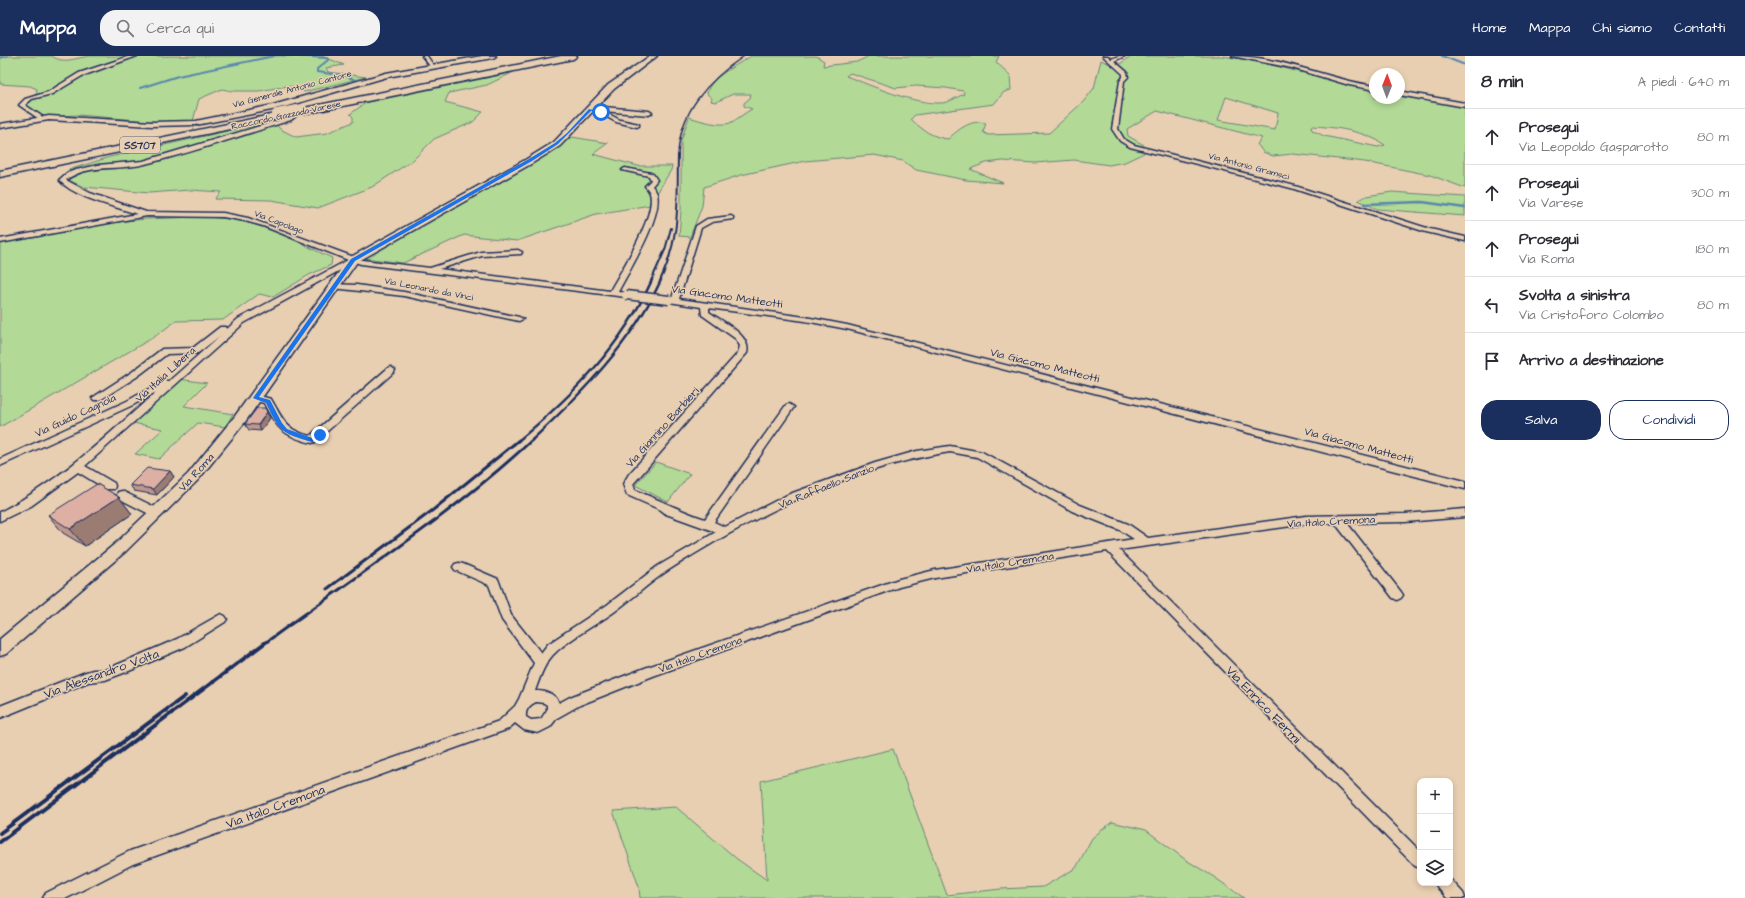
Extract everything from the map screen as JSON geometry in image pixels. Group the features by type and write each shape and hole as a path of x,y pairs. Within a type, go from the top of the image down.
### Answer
{"highway":[{"name":"Raccordo Gazzada-Varese","path":"0,174 560,56"},
{"name":"Raccordo Gazzada-Varese","path":"303,110 573,56"},
{"name":"Raccordo Gazzada-Varese","path":"0,171 279,115"}],"main road":[{"name":"Via Generale Antonio Cantore","path":"0,126 41,118 75,118 167,125 196,123 247,113 374,78 432,66 493,56"},
{"path":"353,260 528,162 557,144 612,86 654,56"},
{"name":"Via Roma","path":"0,649 121,547 193,477 256,398 333,286 353,260"}],"street":[{"path":"41,118 22,105 23,102 50,93 62,84 92,70 135,56"},
{"path":"424,56 432,66"},
{"name":"Via Antonio Gramsci","path":"1105,56 1125,73 1126,77 1122,81 1114,129 1122,140 1132,146 1293,187 1428,232 1465,239"},
{"path":"1111,61 1123,56"},
{"path":"1234,56 1292,67 1351,84 1369,87"},
{"path":"1405,94 1465,105"},
{"name":"Via Capolago","path":"147,214 77,190 65,184 62,180 72,173 82,170 138,164 160,159 293,116 286,108 250,114 247,113"},
{"path":"591,109 649,113"},
{"path":"591,109 601,112 618,121 637,125"},
{"path":"613,293 642,238 652,212 654,197 653,192 648,186 654,180 651,175 625,170"},
{"name":"Via Capolago","path":"2,240 147,214 223,215 246,219 353,260"},
{"path":"672,301 698,227 703,222 709,220 731,218"},
{"path":"1,232 2,240"},
{"path":"1452,236 1465,235"},
{"path":"430,270 481,254 518,252"},
{"name":"Via Giacomo Matteotti","path":"353,260 626,294 805,319 847,327 1464,486"},
{"name":"Via Italia Libera","path":"0,517 27,503 78,468 241,321 353,260"},
{"name":"Via Leonardo da Vinci","path":"333,286 390,291 466,306 519,319"},
{"name":"Via Giannino Barbieri","path":"705,305 705,313 739,337 745,348 741,356 633,476 628,484 631,492 665,507 670,511 726,531"},
{"path":"97,398 135,374 165,352 195,351 223,329 241,321"},
{"path":"256,398 268,401 279,424 285,430 312,440 391,370"},
{"name":"Via Guido Cagnola","path":"0,463 130,403 180,375"},
{"path":"707,524 789,407"},
{"name":"Via Raffaello Sanzio","path":"538,667 552,648 612,608 662,569 726,531 791,498 878,465 917,454 950,449 979,454 1076,508 1124,527 1146,542"},
{"path":"78,468 110,486"},
{"path":"122,495 157,513"},
{"name":"Via Italo Cremona","path":"553,714 575,701 648,672 899,583 935,574 1109,547 1306,520 1405,518 1465,513"},
{"path":"1338,519 1397,595"},
{"name":"Via Enrico Fermi","path":"1109,547 1417,858"},
{"path":"459,567 494,582 506,617 538,667 546,698 554,709 553,714 540,726 502,725"},
{"name":"Via Alessandro Volta","path":"0,712 86,677 93,675 105,675 125,667 181,643 221,619"},
{"path":"528,726 520,720 522,706 538,667"},
{"path":"502,725 522,706 536,696 575,701"},
{"name":"Via Italo Cremona","path":"51,898 130,858 502,725"},
{"path":"1445,886 1458,898"}],"green space":[{"path":"0,56 52,56 61,60 71,60 91,56 132,56 108,66 139,56 322,56 344,65 326,68 328,72 366,77 304,92 299,88 288,86 259,91 232,91 222,89 199,99 193,121 161,122 78,115 34,117 20,105 36,94 37,89 30,86 0,84"},
{"path":"751,56 816,56 824,61 823,66 857,62 869,56 999,56 996,62 1010,75 1011,90 1004,92 994,104 915,115 911,119 919,126 937,137 948,139 961,128 975,122 986,123 983,132 988,135 1049,133 1084,101 1094,88 1101,60 1116,67 1128,58 1136,56 1223,56 1264,63 1369,89 1369,104 1405,104 1405,97 1465,106 1465,188 1430,175 1365,162 1293,154 1273,156 1263,152 1257,144 1262,138 1157,111 1127,129 1128,136 1144,145 1144,153 1125,162 1109,165 1074,160 1035,163 1003,161 986,163 970,169 1003,183 966,180 916,170 903,161 874,155 805,161 741,175 704,187 702,206 690,237 679,236 681,211 681,141 689,117 710,123 726,124 752,109 744,106 744,103 750,98 751,94 733,94 716,102 711,101 712,98 707,94 713,82 732,67","holes":["850,73 896,88 916,86 946,88 963,91 964,94 944,103 930,103 905,98 846,76","1226,97 1278,113 1275,130 1218,120","1311,126 1330,127 1359,133 1369,136 1385,145 1378,147 1324,136 1312,130"]},
{"path":"520,69 487,85 449,93 445,102 483,112 473,122 434,139 413,160 372,187 318,208 271,200 215,199 221,192 190,190 149,193 84,187 66,179 68,170 110,157 273,121 280,129 296,137 327,133 353,122 353,117 350,114 367,102"},
{"path":"572,137 608,143 593,154 638,166 672,166 671,170 650,205 596,214 517,241 464,235 403,263 364,258 537,161"},
{"path":"1392,192 1465,197 1465,216 1377,209 1358,200 1366,196"},
{"path":"195,217 235,220 264,227 332,258 331,265 309,275 273,297 259,294 223,320 176,321 154,337 0,427 0,245 13,239 96,224 146,219"},
{"path":"179,379 207,383 184,406 233,414 225,427 198,423 159,459 135,454 163,429 133,423"},
{"path":"656,462 690,474 668,502 635,485"},
{"path":"893,749 947,895 1001,889 1043,887 1076,868 1092,838 1112,822 1146,830 1186,860 1244,898 640,898 639,887 613,811 676,807 737,859 767,880 761,781"}],"building":[{"path":"257,408 265,408 267,412 258,425 245,424"},
{"path":"147,468 170,471 153,489 130,485"},
{"path":"97,484 119,497 70,529 48,515"}],"waterway":[{"path":"0,58 7,56"},
{"path":"140,88 178,76 274,56"},
{"path":"296,56 327,58 328,60 317,69 317,72 346,76 355,80"},
{"path":"1442,56 1465,65"},
{"path":"1364,204 1422,202 1465,208"}],"railway":[{"path":"678,156 684,125 698,98 719,75 744,56"},
{"path":"660,281 667,265 675,234 678,155"},
{"path":"651,281 665,250 671,228"},
{"path":"518,441 558,406 577,387 611,348 640,304 652,280"},
{"path":"531,441 568,405 604,366 635,325 661,280"},
{"path":"327,589 433,510 519,440"},
{"path":"265,643 435,520 501,468 532,440"},
{"path":"0,842 266,642"},
{"path":"0,833 185,696"}],"route":[{"path":"320,435 312,440 285,430 279,424 268,401 262,398 256,398 333,286 353,260 557,144 590,110 601,112"}]}
